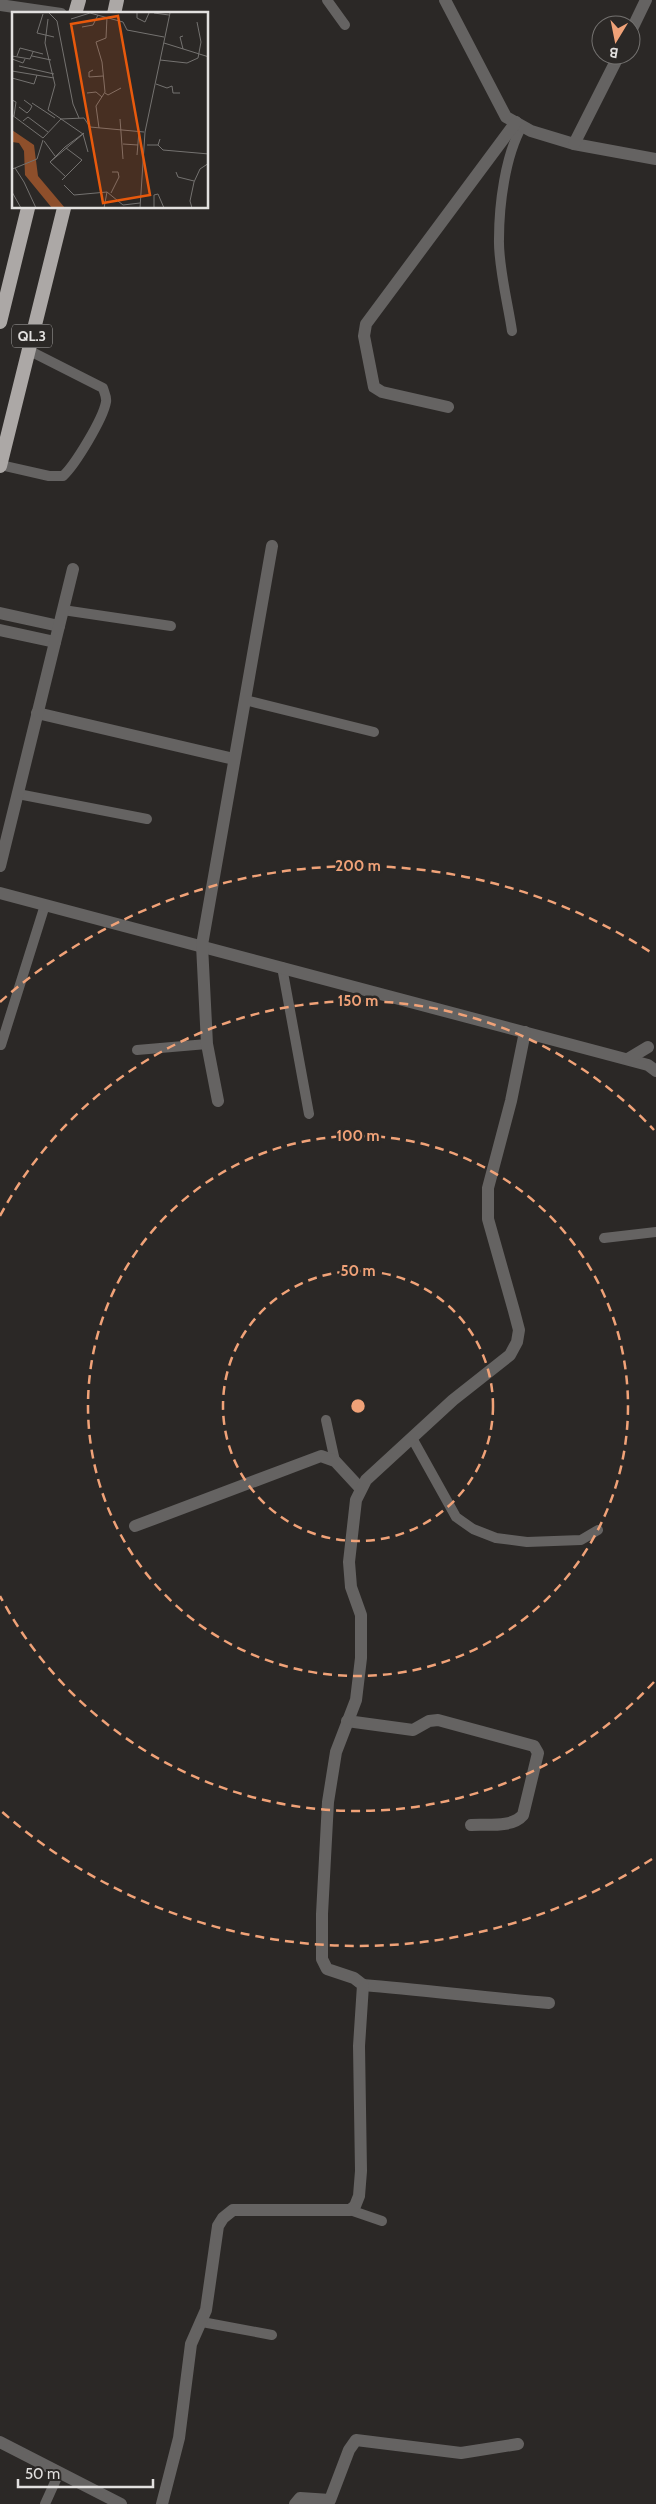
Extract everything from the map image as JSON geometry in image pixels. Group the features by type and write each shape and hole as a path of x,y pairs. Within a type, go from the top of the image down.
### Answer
{"highway":[{"name":"QL.3","path":"0,322 28,209"},
{"name":"QL.3","path":"0,465 64,209"}],"street":[{"path":"445,0 506,117 519,124 574,144 656,159"},
{"path":"639,15 646,0"},
{"path":"0,5 47,12"},
{"path":"574,144 614,65"},
{"path":"448,407 382,392 374,387 364,336 366,324 519,124"},
{"path":"218,1101 206,1044 202,945 272,546"},
{"path":"0,866 73,569"},
{"path":"0,612 59,626"},
{"path":"0,630 55,642"},
{"path":"38,713 234,759"},
{"path":"0,893 628,1059 648,1065 656,1070"},
{"path":"525,1032 511,1101 488,1188 488,1219 514,1311 518,1330 517,1342 510,1355 452,1400 360,1488 356,1500 349,1562 351,1586 361,1615 360,1658 356,1700 336,1752 328,1802 322,1914 322,1959 327,1969 354,1978 363,1985 432,1990 469,1997 549,2003"},
{"path":"628,1059 648,1047"},
{"path":"135,1526 321,1456 335,1461 360,1488"},
{"path":"347,1721 413,1730 429,1721 438,1720 534,1746 538,1753 523,1815 519,1820 511,1823 471,1825"},
{"path":"162,2504 179,2438 191,2344 206,2310 216,2232 223,2218 233,2210 350,2210 356,2206 359,2196 361,2171 359,2046 363,1985"},
{"path":"296,2504 300,2498 330,2500 349,2450 356,2440 461,2452 518,2444"},
{"path":"0,2442 121,2504"}],"lane":[{"path":"327,0 345,25"},
{"path":"512,331 498,240 505,175 519,124"},
{"path":"0,465 49,476 63,476 71,468 103,412 107,400 102,388 28,350"},
{"path":"62,610 171,626"},
{"path":"244,700 374,732"},
{"path":"18,794 147,819"},
{"path":"1,1045 45,905"},
{"path":"282,967 308,1114"},
{"path":"137,1050 206,1044"},
{"path":"604,1238 656,1232"},
{"path":"326,1420 335,1461"},
{"path":"412,1438 456,1517 472,1529 496,1538 527,1542 581,1540 598,1530"},
{"path":"350,2210 382,2221"},
{"path":"202,2322 272,2335"},
{"path":"45,2504 59,2473"}]}
